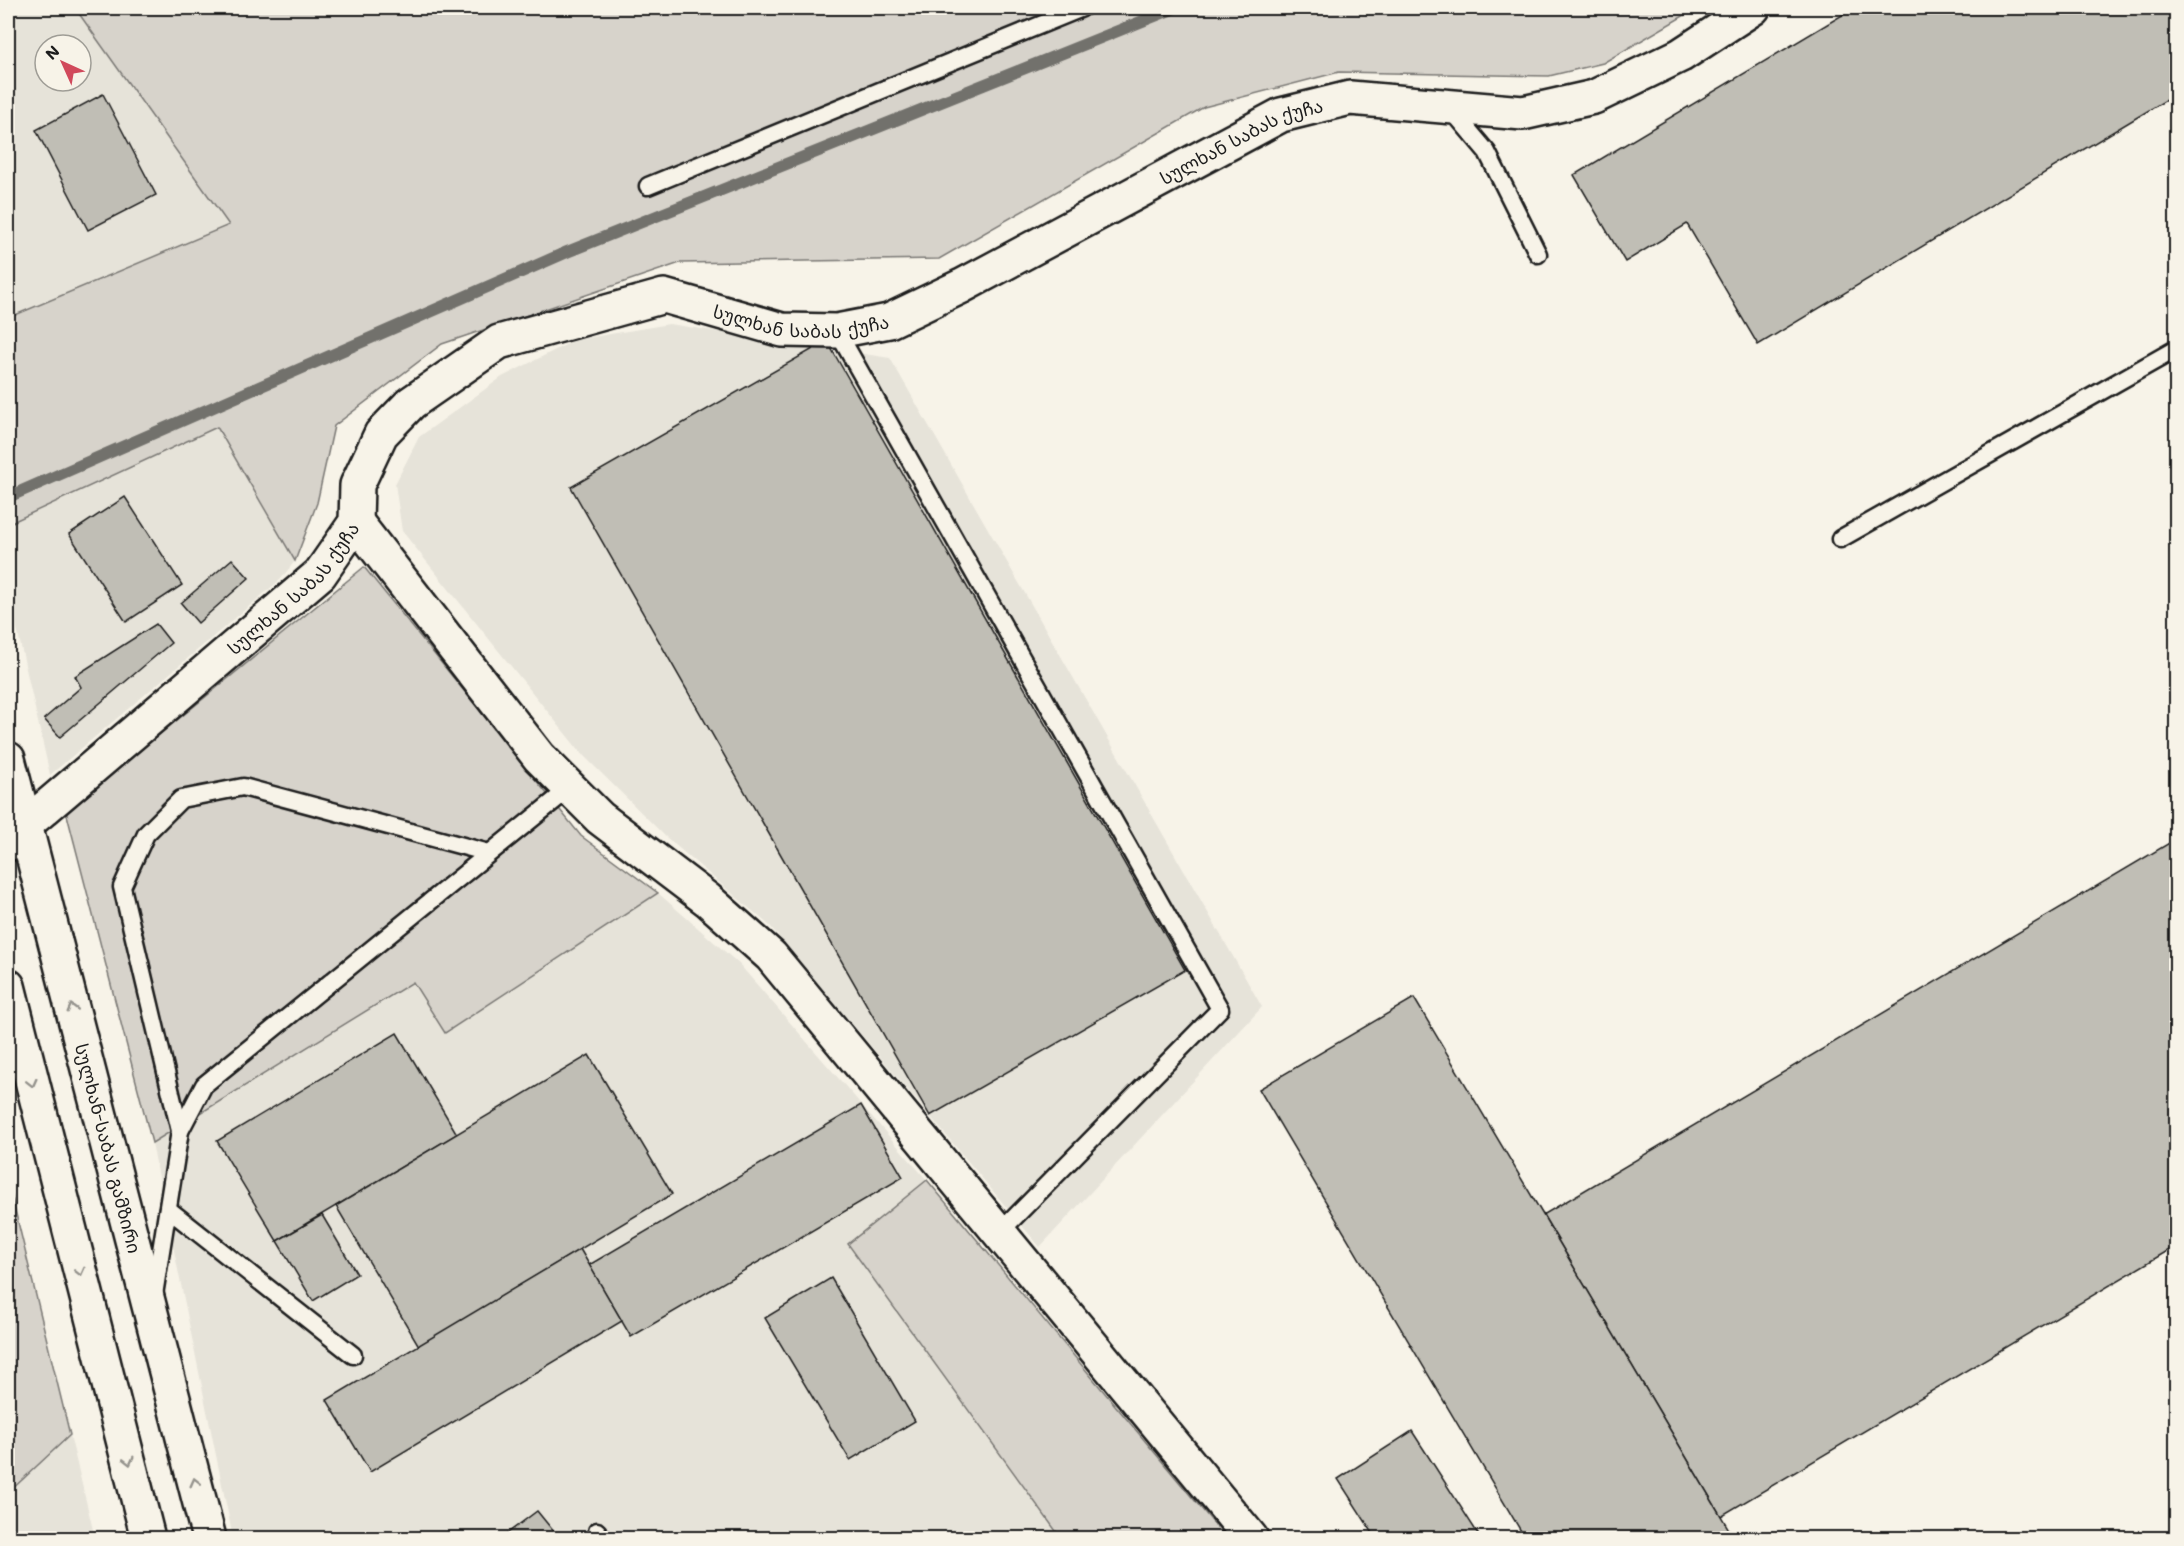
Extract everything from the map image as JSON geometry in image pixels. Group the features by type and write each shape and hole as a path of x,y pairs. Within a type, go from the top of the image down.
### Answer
{"street":[{"name":"სულხან საბას ქუჩა","path":"16,835 320,574 356,522 357,485 381,434 411,403 499,342 664,296 782,330 837,331 890,321 962,286 1281,116 1350,98 1523,113 1594,97 1681,54 1754,8"},
{"path":"356,522 539,757 600,818 708,900 771,956 1251,1539"},
{"name":"სულხან-საბას გამზირი","path":"8,759 16,835 151,1309 209,1539"},
{"path":"8,986 148,1539"}],"lane":[{"path":"648,186 1082,8"},
{"path":"1448,107 1487,152 1538,255"},
{"path":"837,331 1220,1009 999,1233"},
{"path":"1840,539 2176,349"},
{"path":"180,1131 122,887 146,834 181,799 243,787 489,853"},
{"path":"151,1309 180,1131 204,1085 570,788"},
{"path":"168,1209 353,1356"}],"shaded area":[{"path":"8,8 75,8 93,33 33,33 33,93 93,93 93,33 229,226 8,318"},
{"path":"75,8 1697,8 1603,63 1549,76 1339,72 1204,107 939,259 680,263 442,344 334,426 317,503 295,561 217,427 8,524 8,318 229,225"},
{"path":"669,324 890,358 1262,1007 1040,1247 770,926 666,837 581,753 402,531 395,484 419,437 502,377 575,340"},
{"path":"217,427 295,561 280,580 50,775 8,589 8,524"},
{"path":"364,567 581,836 658,893 445,1033 413,982 152,1143 66,811"},
{"path":"658,893 739,964 927,1180 849,1244 1061,1538 233,1538 152,1143 414,982 445,1033"},
{"path":"927,1180 1226,1538 1061,1538 848,1244"},
{"path":"8,1181 70,1435 8,1493"},
{"path":"70,1435 95,1538 8,1538 8,1493"}],"building":[{"path":"1854,8 2176,8 2176,94 1758,345 1687,224 1625,262 1574,175"},
{"path":"103,94 156,195 88,230 36,130"},
{"path":"827,341 1185,970 930,1116 571,487"},
{"path":"125,497 182,585 126,622 69,534"},
{"path":"232,559 249,578 198,623 181,603"},
{"path":"156,624 171,643 60,737 44,719 81,687 75,676"},
{"path":"2176,839 2176,1246 1721,1516 1543,1215"},
{"path":"1414,998 1734,1538 1525,1538 1259,1089"},
{"path":"397,1033 457,1134 277,1241 217,1141"},
{"path":"589,1055 672,1194 419,1346 336,1206"},
{"path":"861,1105 903,1177 631,1337 589,1265"},
{"path":"322,1215 357,1274 313,1301 277,1241"},
{"path":"580,1249 622,1321 370,1472 327,1400"},
{"path":"831,1278 915,1421 850,1460 765,1318"},
{"path":"1412,1431 1480,1537 1376,1538 1338,1479"},
{"path":"537,1511 559,1538 501,1538"}],"waterway":[{"path":"8,497 567,252 1175,8"}]}
